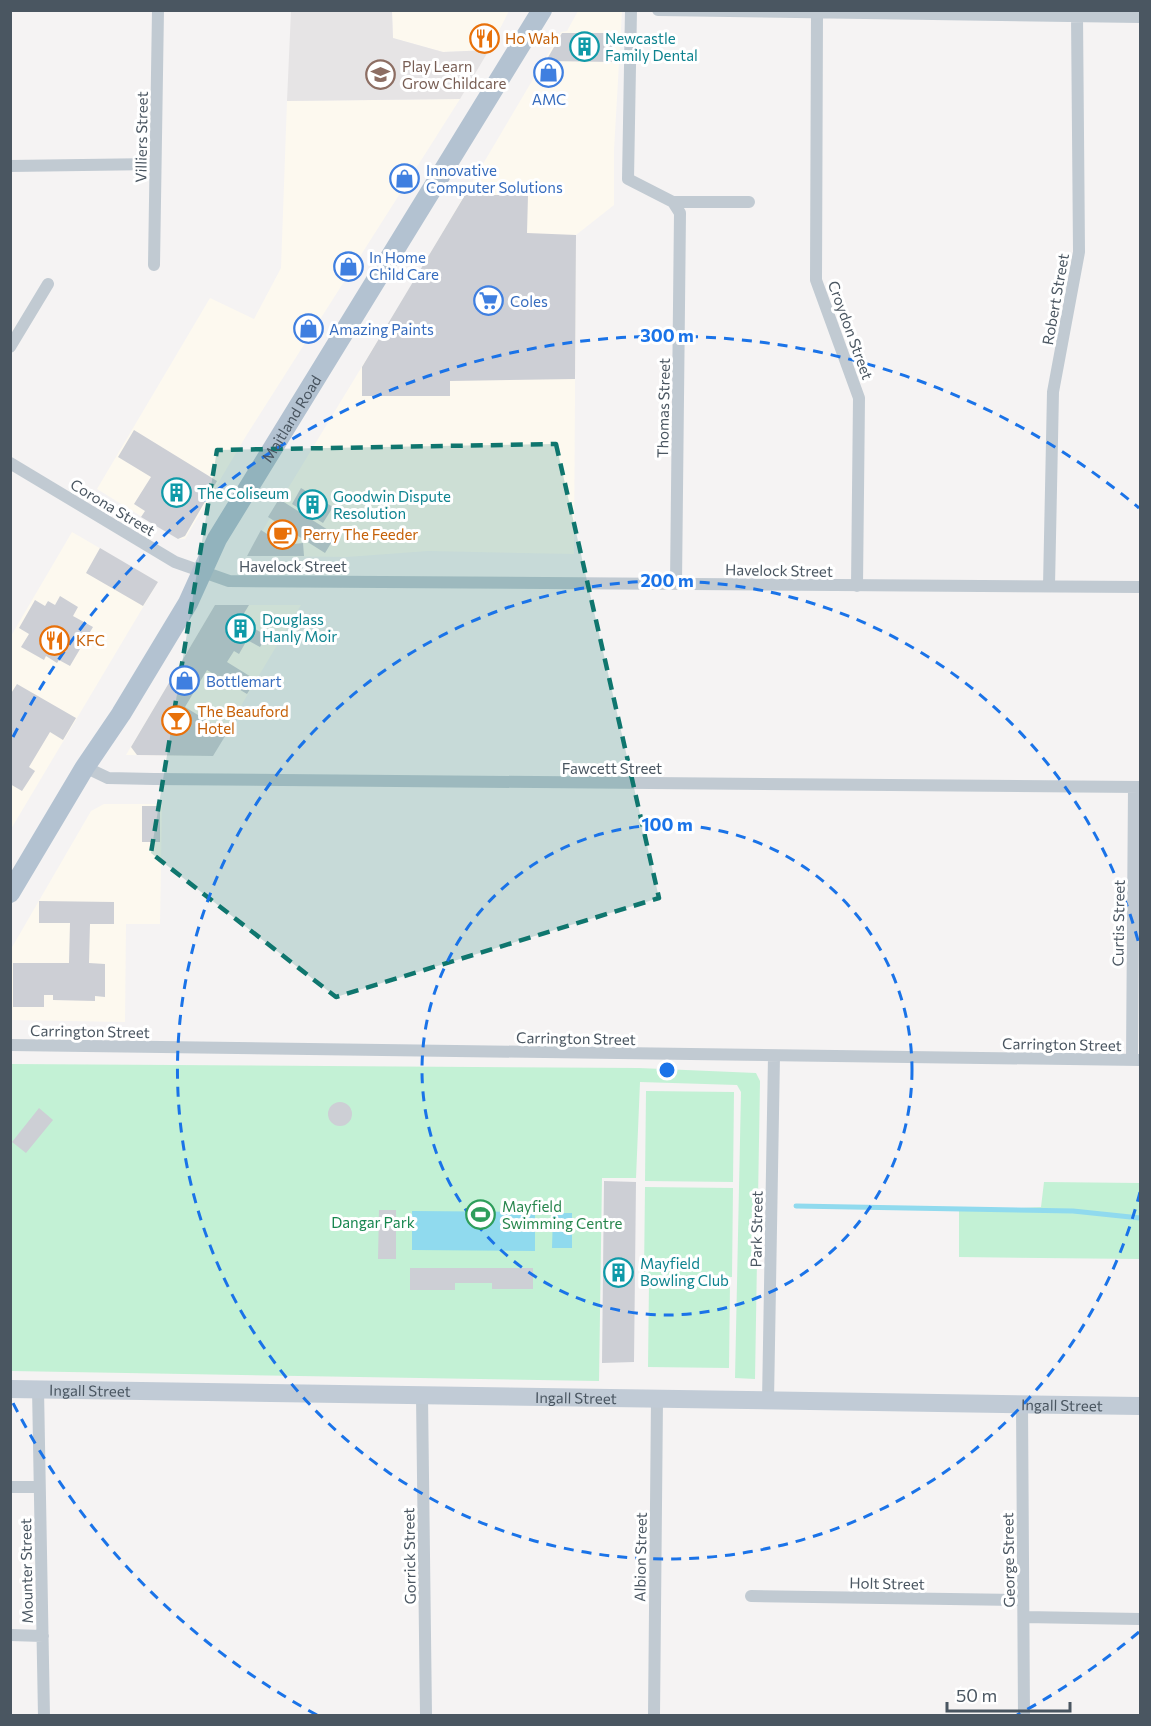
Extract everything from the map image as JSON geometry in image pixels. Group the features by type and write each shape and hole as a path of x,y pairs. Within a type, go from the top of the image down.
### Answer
{"main road":[{"name":"Maitland Road","path":"10,893 85,767 121,714 164,643 192,595 217,539 542,10"},
{"name":"Ingall Street","path":"10,1389 1140,1406"}],"street":[{"name":"Villiers Street","path":"154,265 158,10"},
{"path":"631,10 628,179 673,202 748,202"},
{"path":"658,10 1050,13 1140,17"},
{"name":"Croydon Street","path":"817,13 816,280 859,398 857,586"},
{"name":"Robert Street","path":"1049,586 1053,392 1079,252 1077,15"},
{"path":"10,166 155,165"},
{"name":"Thomas Street","path":"673,202 680,213 676,584"},
{"path":"10,347 48,285"},
{"name":"Corona Street","path":"10,463 175,562 202,572"},
{"name":"Havelock Street","path":"202,572 238,581 1140,587"},
{"name":"Fawcett Street","path":"85,767 108,778 154,779 1137,787"},
{"name":"Curtis Street","path":"1136,1060 1137,787"},
{"name":"Carrington Street","path":"10,1045 1136,1060"},
{"name":"Park Street","path":"768,1401 774,1056"},
{"name":"Mounter Street","path":"38,1389 44,1716"},
{"name":"Gorrick Street","path":"422,1396 426,1715"},
{"name":"Albion Street","path":"654,1716 657,1399"},
{"name":"George Street","path":"1022,1405 1024,1716"},
{"path":"10,1487 39,1487"},
{"name":"Holt Street","path":"751,1596 1023,1600"},
{"path":"1023,1617 1140,1619"},
{"path":"10,1635 43,1636"}],"highlighted area":[{"path":"556,444 659,898 336,997 151,853 217,450"}],"shaded area":[{"name":"Play Learn Grow Childcare","path":"291,11 392,11 393,38 443,52 489,50 460,99 287,101"},
{"path":"392,11 509,11 489,50 443,52 393,38"},
{"path":"578,11 622,11 614,150 614,205 576,235 574,554 428,551 347,557 247,556 561,32 567,31"},
{"path":"460,99 246,436 185,539 178,539 97,489 210,298 254,319 281,268 287,101"},
{"path":"72,532 158,582 11,829 11,636"},
{"path":"215,605 301,605 211,756 126,755"},
{"path":"104,804 162,804 160,924 126,924 125,1022 11,1020 11,949 91,811"}],"green space":[{"name":"Dangar Park","path":"11,1064 639,1068 756,1073 760,1081 755,1379 735,1378 741,1092 737,1085 640,1082 636,1178 602,1178 599,1381 11,1371"},
{"path":"646,1091 734,1092 733,1182 645,1181"},
{"path":"1044,1182 1140,1183 1140,1259 959,1257 959,1211 1041,1207"},
{"path":"645,1187 733,1188 732,1277 644,1276"},
{"path":"649,1282 730,1283 729,1368 648,1367"}],"water":[{"path":"412,1211 535,1212 535,1251 412,1250"},
{"path":"553,1213 572,1213 572,1248 552,1248"}],"building":[{"name":"Newcastle Family Dental","path":"562,33 613,33 613,62 546,61"},
{"name":"Coles","path":"465,195 528,195 527,233 576,235 575,379 450,381 450,396 362,396 362,367"},
{"name":"The Coliseum","path":"134,430 217,481 185,536 178,539 141,517 145,511 134,504 151,477 118,457"},
{"name":"Goodwin Dispute Resolution","path":"301,488 333,507 323,523 292,504"},
{"path":"279,499 336,535 325,553 268,517"},
{"path":"261,530 284,545 303,543 304,556 247,556"},
{"path":"100,548 158,582 143,606 86,573"},
{"name":"KFC","path":"60,596 78,607 73,616 93,627 70,666 59,660 57,663 46,656 44,660 21,647 29,634 19,628 35,600 45,606 48,601 55,605"},
{"path":"215,605 249,605 240,620 267,636 260,647 247,640 239,654 234,651 227,662 256,680 247,694 207,670 185,707 227,733 213,756 137,755 131,747"},
{"path":"17,684 76,718 63,740 50,732 29,767 35,771 22,791 10,784 10,695"},
{"path":"142,806 160,806 160,842 142,842"},
{"path":"39,901 114,902 114,924 90,924 89,963 105,964 105,997 95,996 95,1001 53,1000 53,995 44,995 44,1007 13,1007 13,963 69,963 70,923 39,923"},
{"path":"340,1102 345,1103 351,1109 351,1119 345,1125 340,1126 335,1125 329,1119 328,1114 329,1109 335,1103"},
{"path":"39,1108 53,1120 26,1153 12,1142"},
{"name":"Mayfield Bowling Club","path":"604,1181 636,1182 634,1362 602,1363"},
{"path":"379,1210 396,1210 396,1259 378,1259"},
{"path":"410,1268 533,1268 533,1289 492,1289 492,1283 455,1283 455,1290 410,1290"}],"waterway":[{"path":"796,1206 1073,1211 1140,1218"}],"place":[{"name":"Ho Wah","path":"484,38"},
{"name":"Newcastle Family Dental","path":"584,47"},
{"name":"AMC","path":"549,72"},
{"name":"Play Learn Grow Childcare","path":"381,75"},
{"name":"Innovative Computer Solutions","path":"405,179"},
{"name":"In Home Child Care","path":"348,266"},
{"name":"Coles","path":"489,301"},
{"name":"Amazing Paints","path":"308,329"},
{"name":"The Coliseum","path":"176,493"},
{"name":"Goodwin Dispute Resolution","path":"312,505"},
{"name":"Perry The Feeder","path":"282,534"},
{"name":"Douglass Hanly Moir","path":"241,628"},
{"name":"KFC","path":"55,640"},
{"name":"Bottlemart","path":"185,681"},
{"name":"The Beauford Hotel","path":"176,720"},
{"name":"Mayfield Swimming Centre","path":"481,1215"},
{"name":"Mayfield Bowling Club","path":"619,1272"}]}
